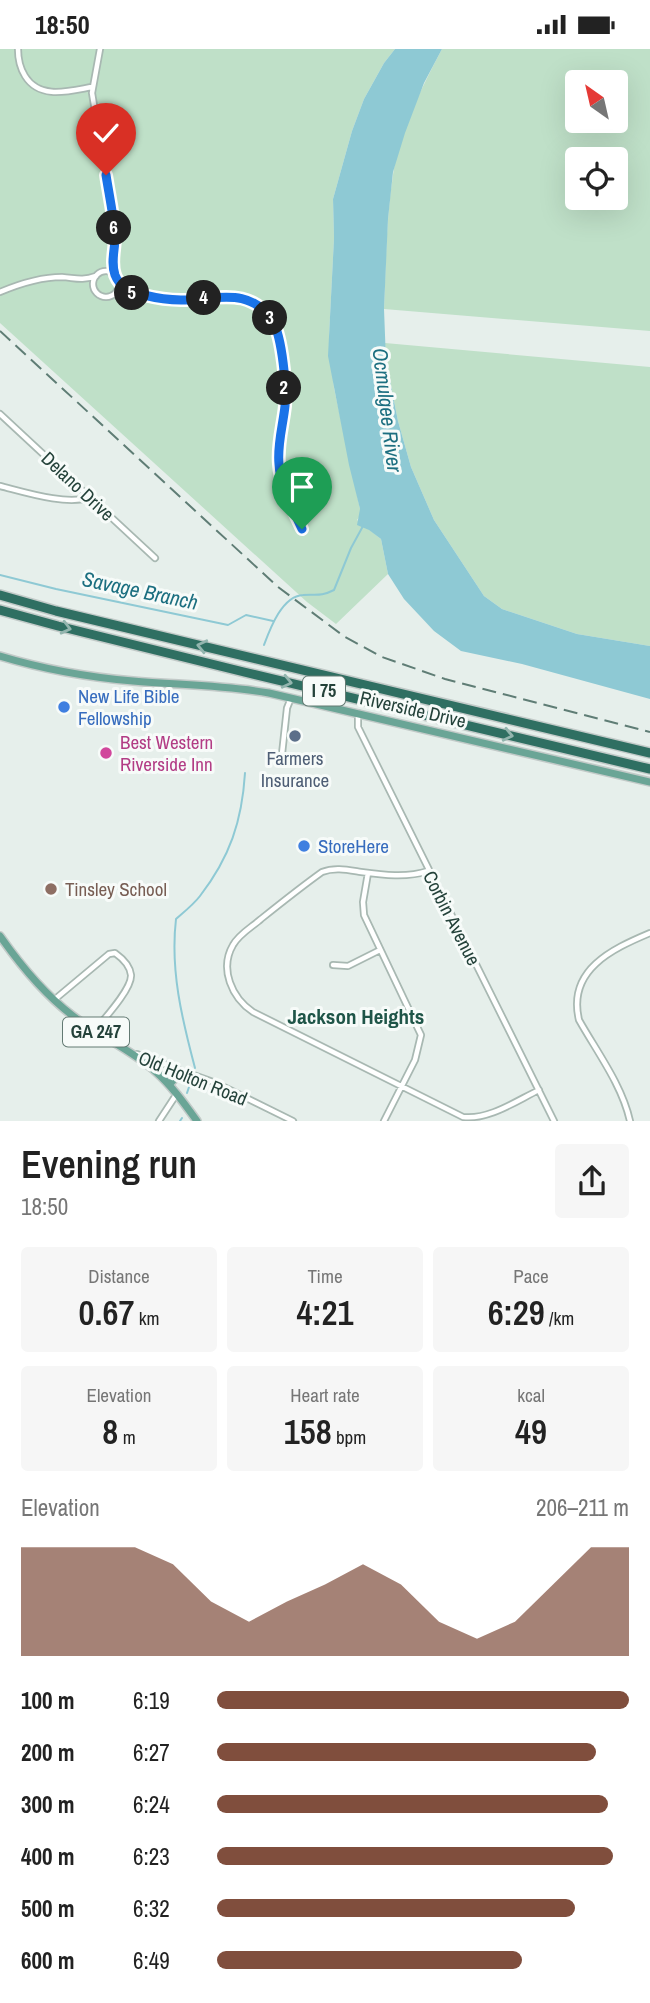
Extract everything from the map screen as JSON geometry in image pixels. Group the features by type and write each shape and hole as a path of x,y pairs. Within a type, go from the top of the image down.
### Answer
{"highway":[{"name":"I 75","path":"0,595 56,611 650,753"},
{"name":"I 75","path":"0,610 650,769"}],"main road":[{"name":"Riverside Drive","path":"0,656 99,677 242,688 650,782"},
{"name":"GA 247","path":"0,936 28,974 54,1000 94,1031 156,1072 197,1121"},
{"path":"169,1085 183,1073"}],"street":[{"path":"18,49 22,71 27,79 42,90 57,92 92,87"},
{"path":"100,49 92,87 115,232 112,261 115,275 129,292"},
{"path":"0,292 44,279 62,277 83,281 96,277 112,261"},
{"path":"103,271 115,275"},
{"path":"95,291 96,277"},
{"path":"83,281 103,296 129,292 168,300 230,296 249,301 270,318 278,334 285,389 280,476 302,529"},
{"path":"113,295 119,282"},
{"name":"Delano Drive","path":"0,414 155,558"},
{"path":"0,486 61,498 83,500 91,497"},
{"path":"281,763 287,710 291,698"},
{"name":"Corbin Avenue","path":"358,713 358,727 554,1121"},
{"path":"428,871 401,875 338,869 328,870 307,883 234,943 228,956 228,976 240,1002 253,1012 453,1114 471,1118 489,1114 539,1090"},
{"path":"368,873 363,902 364,915 421,1035 415,1060 384,1121"},
{"path":"630,1121 616,1085 579,1020 577,995 586,975 599,960 614,949 650,933"},
{"path":"334,965 348,966 380,950"},
{"path":"54,1000 109,954 119,955 131,972 130,983 94,1031"},
{"name":"Old Holton Road","path":"131,1053 216,1083 293,1121"},
{"path":"159,1121 177,1094"}],"green space":[{"path":"0,49 395,49 364,99 333,199 334,238 329,337 334,388 360,509 357,520 381,539 388,574 336,624 307,602 0,323"},
{"path":"442,49 650,49 650,331 384,309 393,175 400,143 412,110"},
{"path":"385,343 650,367 650,646 577,634 502,609 484,596 434,520 411,467 398,421"}],"water":[{"name":"Ocmulgee River","path":"395,49 442,49 424,83 405,133 393,172 388,219 384,309 386,361 411,467 434,520 484,596 502,609 577,634 650,646 650,699 522,664 461,651 434,631 404,599 388,574 381,539 357,525 360,509 328,356 334,238 333,199 364,99"}],"waterway":[{"path":"264,645 278,614 289,601 303,595 334,590 363,526"},
{"name":"Savage Branch","path":"0,575 228,625 246,615 273,621"},
{"path":"195,1068 176,976 176,919 200,896 227,853 241,807 245,773"},
{"path":"187,1093 191,1081"}],"railway":[{"path":"0,331 278,587 345,637 382,657 445,679 650,732"}],"place":[{"name":"New Life Bible Fellowship","path":"64,707"},
{"name":"Farmers Insurance","path":"295,736"},
{"name":"Best Western Riverside Inn","path":"106,753"},
{"name":"StoreHere","path":"304,846"},
{"name":"Tinsley School","path":"51,889"}],"district":[{"name":"Jackson Heights","path":"356,1017"}],"route":[{"path":"106,175 115,232 112,261 115,275 129,292 168,300 230,296 241,298 255,304 275,325 285,401 278,454 280,476 302,529"}]}
